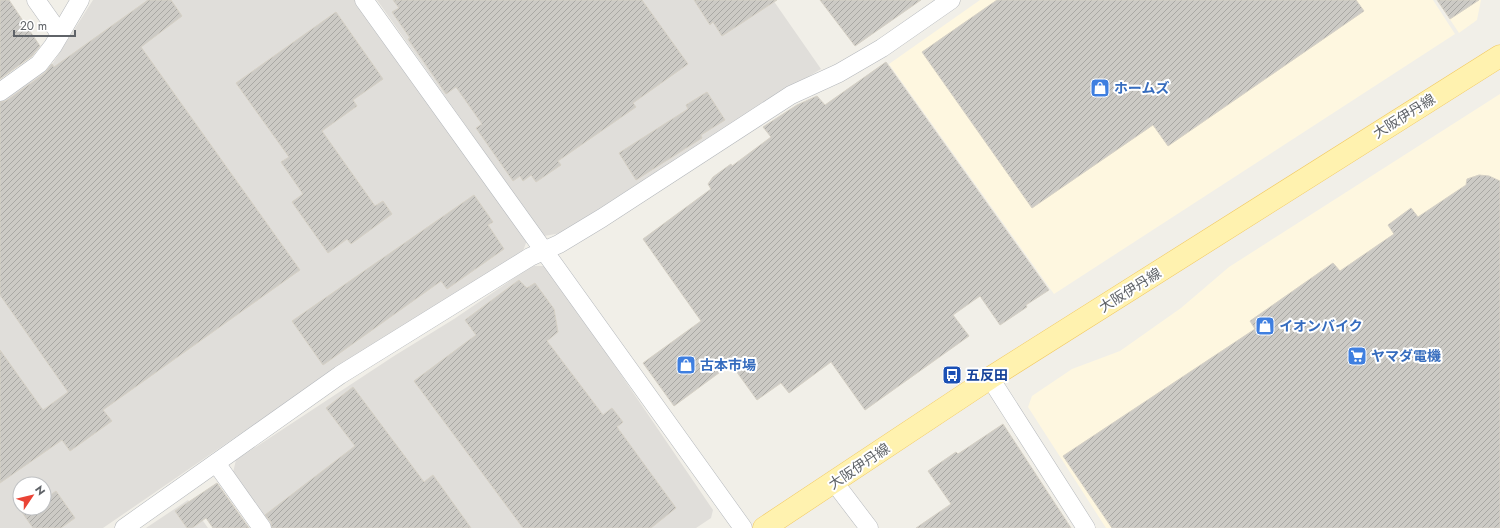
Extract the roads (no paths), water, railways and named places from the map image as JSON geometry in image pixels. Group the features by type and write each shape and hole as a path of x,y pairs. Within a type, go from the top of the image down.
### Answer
{"main road":[{"name":"大阪伊丹線","path":"764,528 990,378 1500,56"}],"street":[{"path":"36,0 60,34"},
{"path":"0,92 39,64 53,46 80,0"},
{"path":"364,0 743,528"},
{"path":"124,528 340,375 530,257 558,244 608,214 791,95 839,74 882,48 951,0"},
{"path":"990,378 1086,528"},
{"path":"216,463 262,528"},
{"path":"834,482 869,528"}],"place":[{"name":"ホームズ","path":"1100,88"},
{"name":"イオンバイク","path":"1265,326"},
{"name":"ヤマダ電機","path":"1357,356"},
{"name":"古本市場","path":"686,365"},
{"name":"五反田","path":"952,375"}]}
